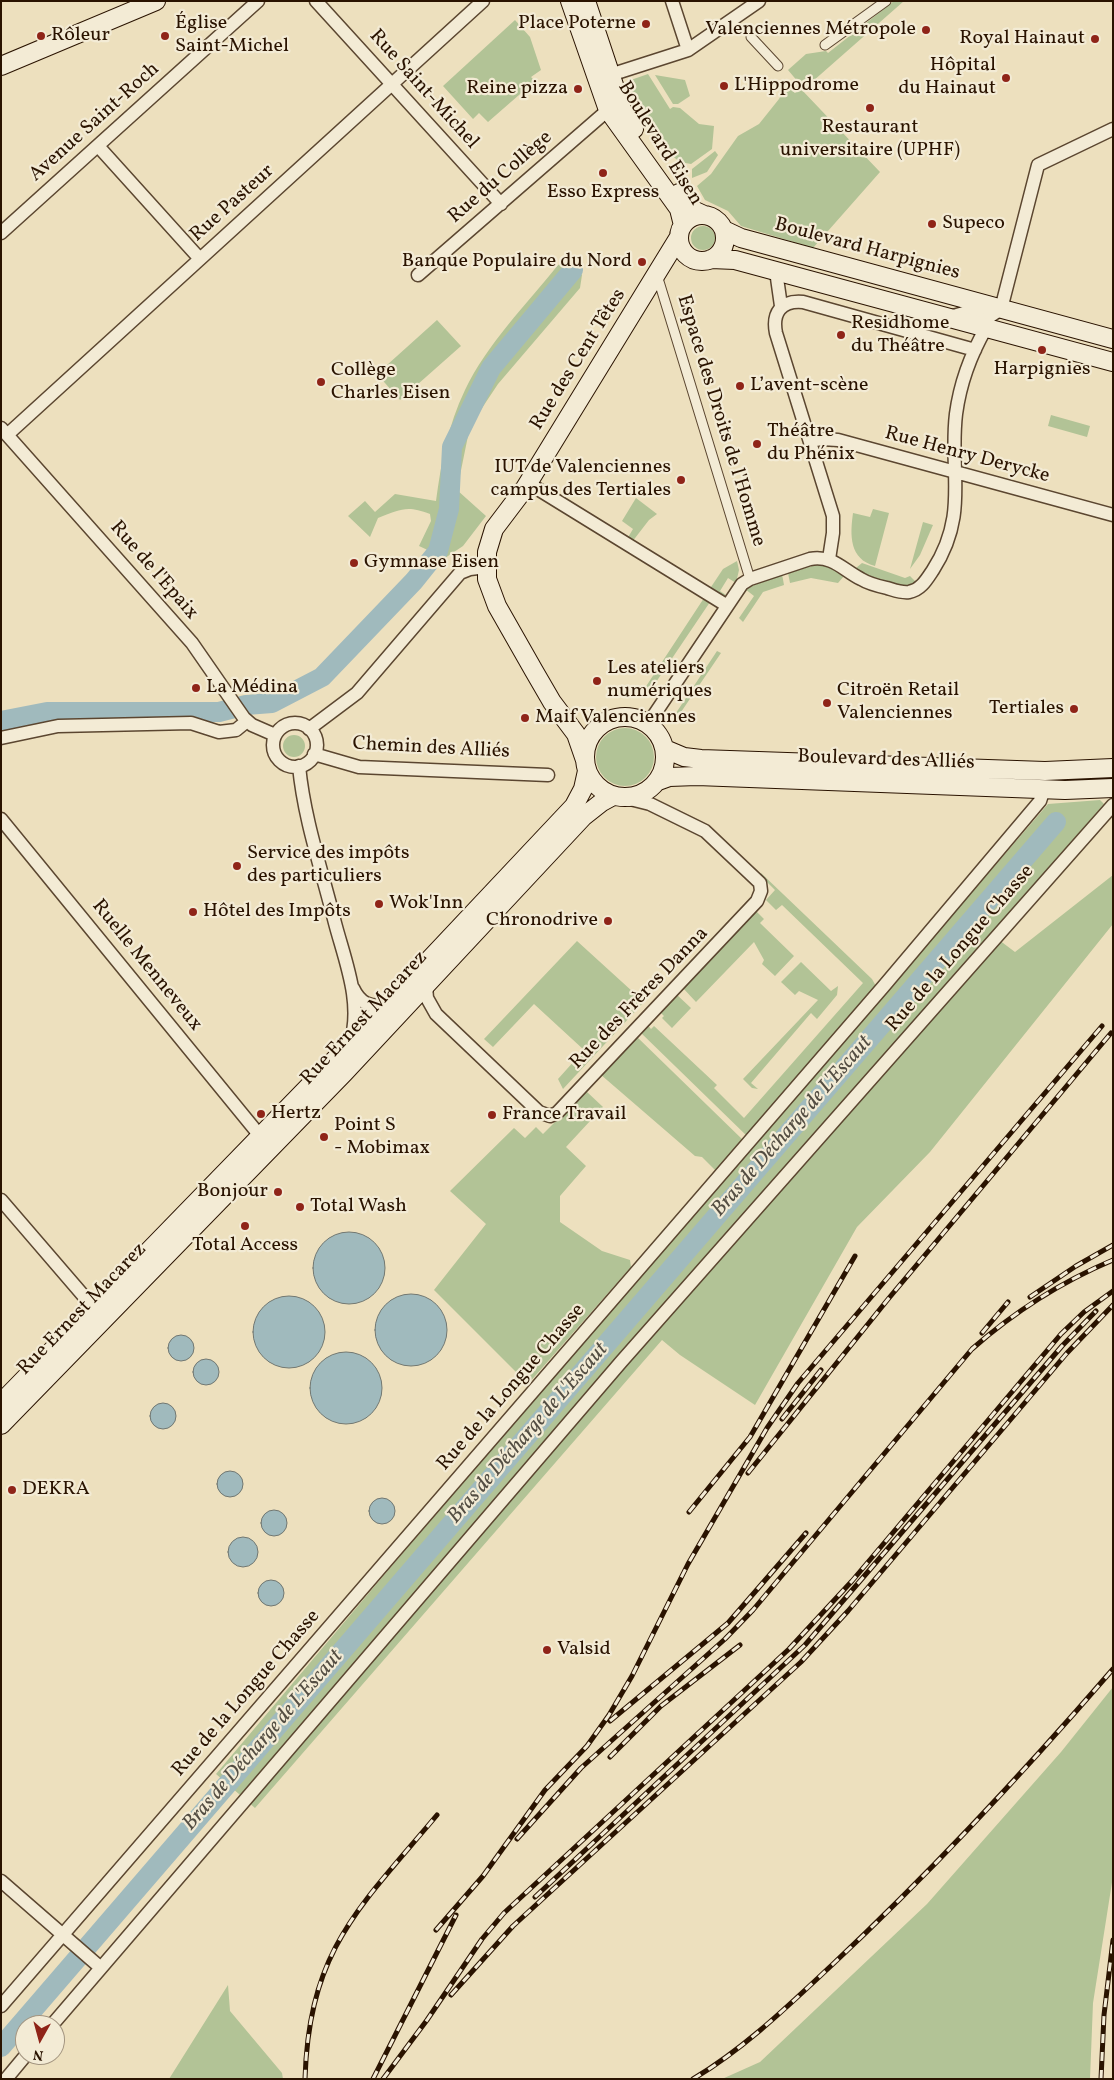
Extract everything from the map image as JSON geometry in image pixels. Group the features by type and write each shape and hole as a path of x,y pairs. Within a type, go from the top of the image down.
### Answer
{"main road":[{"path":"1,66 156,1"},
{"name":"Boulevard Eisen","path":"570,1 608,110 679,209 681,231"},
{"name":"Boulevard Eisen","path":"586,1 610,75 628,120 687,205 704,215"},
{"path":"657,275 674,265 703,259 723,247 724,230 716,219 704,215 691,218 681,231 683,251 703,259"},
{"name":"Boulevard Harpignies","path":"724,230 741,238 1113,339"},
{"name":"Rue des Cent Têtes","path":"486,567 494,529 528,483 657,275 681,231"},
{"name":"Boulevard Harpignies","path":"703,259 735,260 1113,362"},
{"path":"486,567 488,586 497,606 552,702 570,723 578,738 586,765 597,786 620,797 646,792 658,781 665,764 665,749 659,735 648,724 639,719 625,717 610,720 598,727 588,742 586,765"},
{"path":"570,723 582,728 598,727"},
{"name":"Boulevard des Alliés","path":"665,749 684,757 701,759 1045,771 1113,768"},
{"name":"Rue Ernest Macarez","path":"1,1403 349,1045 574,806 581,794 586,765"},
{"name":"Boulevard des Alliés","path":"658,781 675,776 697,776 1044,790 1113,788"},
{"name":"Rue Ernest Macarez","path":"1,1425 426,986 583,817 596,806 620,797"}],"street":[{"name":"Avenue Saint-Roch","path":"1,233 258,1"},
{"name":"Rue Saint-Michel","path":"316,1 501,204"},
{"name":"Rue Pasteur","path":"4,432 200,259 483,1"},
{"path":"672,1 688,50"},
{"path":"610,75 688,50 759,1"},
{"path":"825,45 886,1"},
{"path":"751,37 778,66"},
{"name":"Rue du Collège","path":"418,275 608,110"},
{"path":"1001,309 1038,165 1113,128"},
{"path":"98,146 200,259"},
{"path":"776,271 781,306 775,318 776,333 833,516 834,533 828,559"},
{"name":"Espace des Droits de l'Homme","path":"657,275 750,578"},
{"path":"781,306 790,302 803,302 975,350"},
{"name":"Boulevard Harpignies","path":"947,317 967,312 989,317 1001,309"},
{"path":"648,724 726,605 742,584 750,578 810,559 828,559 871,583 902,592 919,588 938,562 948,540 957,500 957,407 963,382 986,328"},
{"name":"Rue de l'Epaix","path":"4,432 192,644 244,718 275,736"},
{"name":"Rue Henry Derycke","path":"810,441 821,438 838,440 1113,516"},
{"path":"528,483 726,605"},
{"path":"309,729 357,693 460,573 470,569 486,567"},
{"path":"1,738 58,726 191,723 219,732 236,730 244,718"},
{"path":"292,723 301,724 309,729 316,742 314,754 307,763 299,766 287,765 278,758 273,747 275,736 281,728 292,723"},
{"name":"Chemin des Alliés","path":"314,754 359,767 548,775"},
{"path":"299,766 306,811 351,983 354,1025 349,1045"},
{"name":"Rue de la Longue Chasse","path":"1,2006 972,883 1040,801 1044,790"},
{"name":"Rue des Frères Danna","path":"426,986 427,998 434,1012 539,1112 550,1116 557,1113 694,970 756,903 761,894 758,881 701,828 650,804 620,797"},
{"name":"Rue de la Longue Chasse","path":"61,2015 621,1362 1113,805"},
{"name":"Ruelle Menneveux","path":"1,819 261,1136"},
{"path":"351,983 363,1002 371,1006 386,1006"},
{"path":"1,1200 94,1308"},
{"path":"1,1881 101,1968"},
{"path":"6,2079 18,2065"}],"green space":[{"path":"894,1 904,1 804,89 788,70 806,54 826,51 828,53"},
{"path":"515,20 530,37 541,70 531,77 535,81 488,122 479,113 473,119 443,86"},
{"path":"648,74 670,109 673,107 680,108 699,124 714,126 712,149 691,164 680,162 671,155 637,107 628,81"},
{"path":"655,75 685,80 690,96 678,104 673,104"},
{"path":"786,85 795,93 800,88 880,172 813,248 741,226 728,211 705,200 697,186 711,174 738,136 759,124 779,99"},
{"path":"715,151 718,155 707,172 692,178 692,169"},
{"path":"703,226 712,229 715,238 712,247 703,250 694,247 691,238 694,229"},
{"path":"569,261 582,275 580,288 498,384 469,431 457,490 486,516 463,546 445,558 419,546 431,521 430,514 422,511 404,509 378,518 370,537 348,516 365,501 375,512 395,494 436,501 450,430 459,403 474,373 508,325 558,265"},
{"path":"437,320 461,346 400,400 377,374"},
{"path":"1051,415 1090,426 1087,437 1048,426"},
{"path":"636,498 657,514 649,520 632,542 627,539 633,529 622,521"},
{"path":"873,509 889,513 875,566 866,563 860,558 853,545 852,538 853,513 870,517"},
{"path":"923,522 933,525 920,555 910,569"},
{"path":"737,561 739,570 736,583 728,578 720,591 726,595 722,596 709,590 723,569"},
{"path":"862,563 905,578 910,576 916,582 910,585 903,585 886,582 856,568"},
{"path":"816,565 826,565 844,576 838,583 811,578 790,583 788,573"},
{"path":"782,574 784,585 763,592 743,622 739,618 754,596 745,589"},
{"path":"704,598 710,602 648,694 643,691"},
{"path":"717,651 721,653 679,715 676,713"},
{"path":"619,728 631,728 646,736 654,751 654,763 646,778 631,786 619,786 604,778 596,763 596,751 604,736"},
{"path":"294,735 302,738 305,746 302,754 294,757 286,754 283,746 286,738"},
{"path":"1100,800 1104,804 991,934 1015,952 1113,875 1113,924 930,1152 857,1227 755,1405 680,1355 662,1340 255,1808 216,1774 390,1568 1048,804"},
{"path":"761,873 872,979 877,988 749,1138 639,1031 646,1023 651,1029 654,1026 717,1085 714,1088 744,1118 863,983 782,905 776,910 766,900 775,890 760,875"},
{"path":"755,910 764,919 760,923 794,956 775,976 762,964 764,960 754,942 696,1002 682,987"},
{"path":"577,941 644,1002 563,1089 558,1079 584,1050 534,1004 493,1047 484,1039"},
{"path":"801,962 831,991 838,986 837,995 817,1019 811,1013 751,1083 758,1089 752,1088 743,1079 818,1000 799,991 795,995 781,982"},
{"path":"675,993 691,1008 672,1028 662,1018 664,1016 659,1011"},
{"path":"635,1035 744,1141 718,1173 702,1157 695,1156 600,1074"},
{"path":"586,1091 603,1107 566,1147 586,1166 560,1196 560,1222 602,1251 630,1260 631,1267 528,1384 434,1290 486,1224 450,1191 514,1128 525,1138 536,1127 543,1134"},
{"path":"1113,1687 1113,1876 1093,2003 1090,2079 722,2079 760,2062 927,1904 1061,1752"},
{"path":"228,1985 230,2011 282,2073 283,2079 169,2079"}],"water":[{"path":"349,1232 369,1238 379,1248 385,1268 379,1288 369,1298 349,1304 329,1298 319,1288 313,1268 319,1248 329,1238"},
{"path":"411,1294 431,1300 441,1310 447,1330 441,1350 431,1360 411,1366 391,1360 381,1350 375,1330 381,1310 391,1300"},
{"path":"289,1296 309,1302 319,1312 325,1332 319,1352 309,1362 289,1368 269,1362 259,1352 253,1332 259,1312 269,1302"},
{"path":"181,1335 190,1339 194,1348 190,1357 181,1361 172,1357 168,1348 172,1339"},
{"path":"346,1352 366,1358 376,1368 382,1388 376,1408 366,1418 346,1424 326,1418 316,1408 310,1388 316,1368 326,1358"},
{"path":"206,1359 215,1363 219,1372 215,1381 206,1385 197,1381 193,1372 197,1363"},
{"path":"163,1403 172,1407 176,1416 172,1425 163,1429 154,1425 150,1416 154,1407"},
{"path":"230,1471 239,1475 243,1484 239,1493 230,1497 221,1493 217,1484 221,1475"},
{"path":"382,1498 391,1502 395,1511 391,1520 382,1524 373,1520 369,1511 373,1502"},
{"path":"274,1510 283,1514 287,1523 283,1532 274,1536 265,1532 261,1523 265,1514"},
{"path":"243,1537 249,1538 257,1546 257,1558 249,1566 243,1567 237,1566 229,1558 228,1552 229,1546 237,1538"},
{"path":"271,1580 280,1584 284,1593 280,1602 271,1606 262,1602 258,1593 262,1584"}],"waterway":[{"path":"1,721 47,712 219,712 246,705 272,703 322,677 414,581 438,551 449,509 452,447 491,368 573,270"},
{"name":"Bras de Décharge de L'Escaut","path":"1,2047 1056,822"}],"railway":[{"path":"436,1930 483,1876 545,1790 587,1746 609,1715 632,1676 688,1564 767,1428 798,1383 1102,1026"},
{"path":"748,1473 889,1298 1111,1033"},
{"path":"1030,1297 1076,1266 1113,1245"},
{"path":"689,1512 750,1437 855,1256"},
{"path":"517,1839 581,1768 725,1639 753,1610 972,1349 1021,1310 1075,1278 1113,1260"},
{"path":"383,2079 427,2020 482,1939 504,1913 789,1649 852,1581 1061,1334 1084,1312 1113,1291"},
{"path":"982,1333 1008,1302"},
{"path":"451,1995 513,1926 801,1662 848,1611 1067,1353 1113,1305"},
{"path":"535,1897 805,1645 1062,1346 1096,1311"},
{"path":"782,1419 821,1370"},
{"path":"610,1721 728,1623 806,1533"},
{"path":"610,1757 661,1706 740,1645"},
{"path":"693,2079 749,2040 870,1929 977,1820 1113,1669"},
{"path":"305,2079 309,2034 316,1996 328,1963 362,1905 437,1815"},
{"path":"373,2079 456,1915"},
{"path":"1101,2079 1104,2015 1113,1940"}],"place":[{"name":"Place Poterne","path":"646,24"},
{"name":"Valenciennes Métropole","path":"926,30"},
{"name":"Rôleur","path":"41,36"},
{"name":"Église Saint-Michel","path":"165,36"},
{"name":"Royal Hainaut","path":"1095,39"},
{"name":"Hôpital du Hainaut","path":"1006,78"},
{"name":"L'Hippodrome","path":"724,86"},
{"name":"Reine pizza","path":"578,89"},
{"name":"Restaurant universitaire (UPHF)","path":"870,108"},
{"name":"Esso Express","path":"603,173"},
{"name":"Supeco","path":"932,224"},
{"name":"Banque Populaire du Nord","path":"642,262"},
{"name":"Residhome du Théâtre","path":"841,335"},
{"name":"Harpignies","path":"1042,350"},
{"name":"Collège Charles Eisen","path":"321,382"},
{"name":"L’avent-scène","path":"740,386"},
{"name":"Théâtre du Phénix","path":"757,444"},
{"name":"IUT de Valenciennes campus des Tertiales","path":"681,480"},
{"name":"Gymnase Eisen","path":"354,563"},
{"name":"Les ateliers numériques","path":"597,681"},
{"name":"La Médina","path":"196,688"},
{"name":"Citroën Retail Valenciennes","path":"827,703"},
{"name":"Tertiales","path":"1074,709"},
{"name":"Maif Valenciennes","path":"525,718"},
{"name":"Service des impôts des particuliers","path":"237,866"},
{"name":"Wok'Inn","path":"379,904"},
{"name":"Hôtel des Impôts","path":"193,912"},
{"name":"Chronodrive","path":"608,921"},
{"name":"Hertz","path":"261,1114"},
{"name":"France Travail","path":"492,1115"},
{"name":"Point S - Mobimax","path":"324,1137"},
{"name":"Bonjour","path":"278,1192"},
{"name":"Total Wash","path":"300,1207"},
{"name":"Total Access","path":"245,1226"},
{"name":"DEKRA","path":"12,1490"},
{"name":"Valsid","path":"547,1650"}]}
